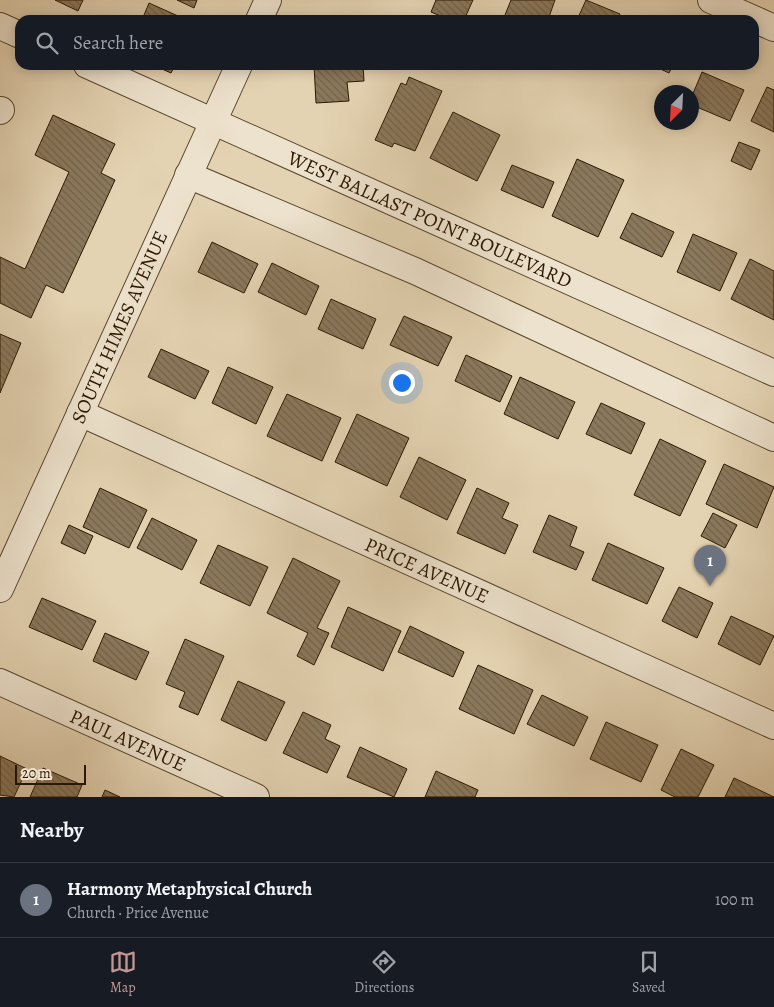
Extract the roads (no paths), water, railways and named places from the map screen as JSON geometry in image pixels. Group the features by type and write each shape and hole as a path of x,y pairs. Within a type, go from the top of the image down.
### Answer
{"street":[{"path":"261,15 268,0"},
{"path":"712,0 745,15"},
{"path":"759,21 774,28"},
{"path":"0,26 15,33"},
{"name":"WEST BALLAST POINT BOULEVARD","path":"98,70 774,374"},
{"name":"SOUTH HIMES AVENUE","path":"0,589 237,70"},
{"path":"188,175 424,275 774,438"},
{"name":"PRICE AVENUE","path":"80,413 774,726"},
{"name":"PAUL AVENUE","path":"0,682 256,797"}],"place":[{"name":"Harmony Metaphysical Church","path":"710,586"}]}
